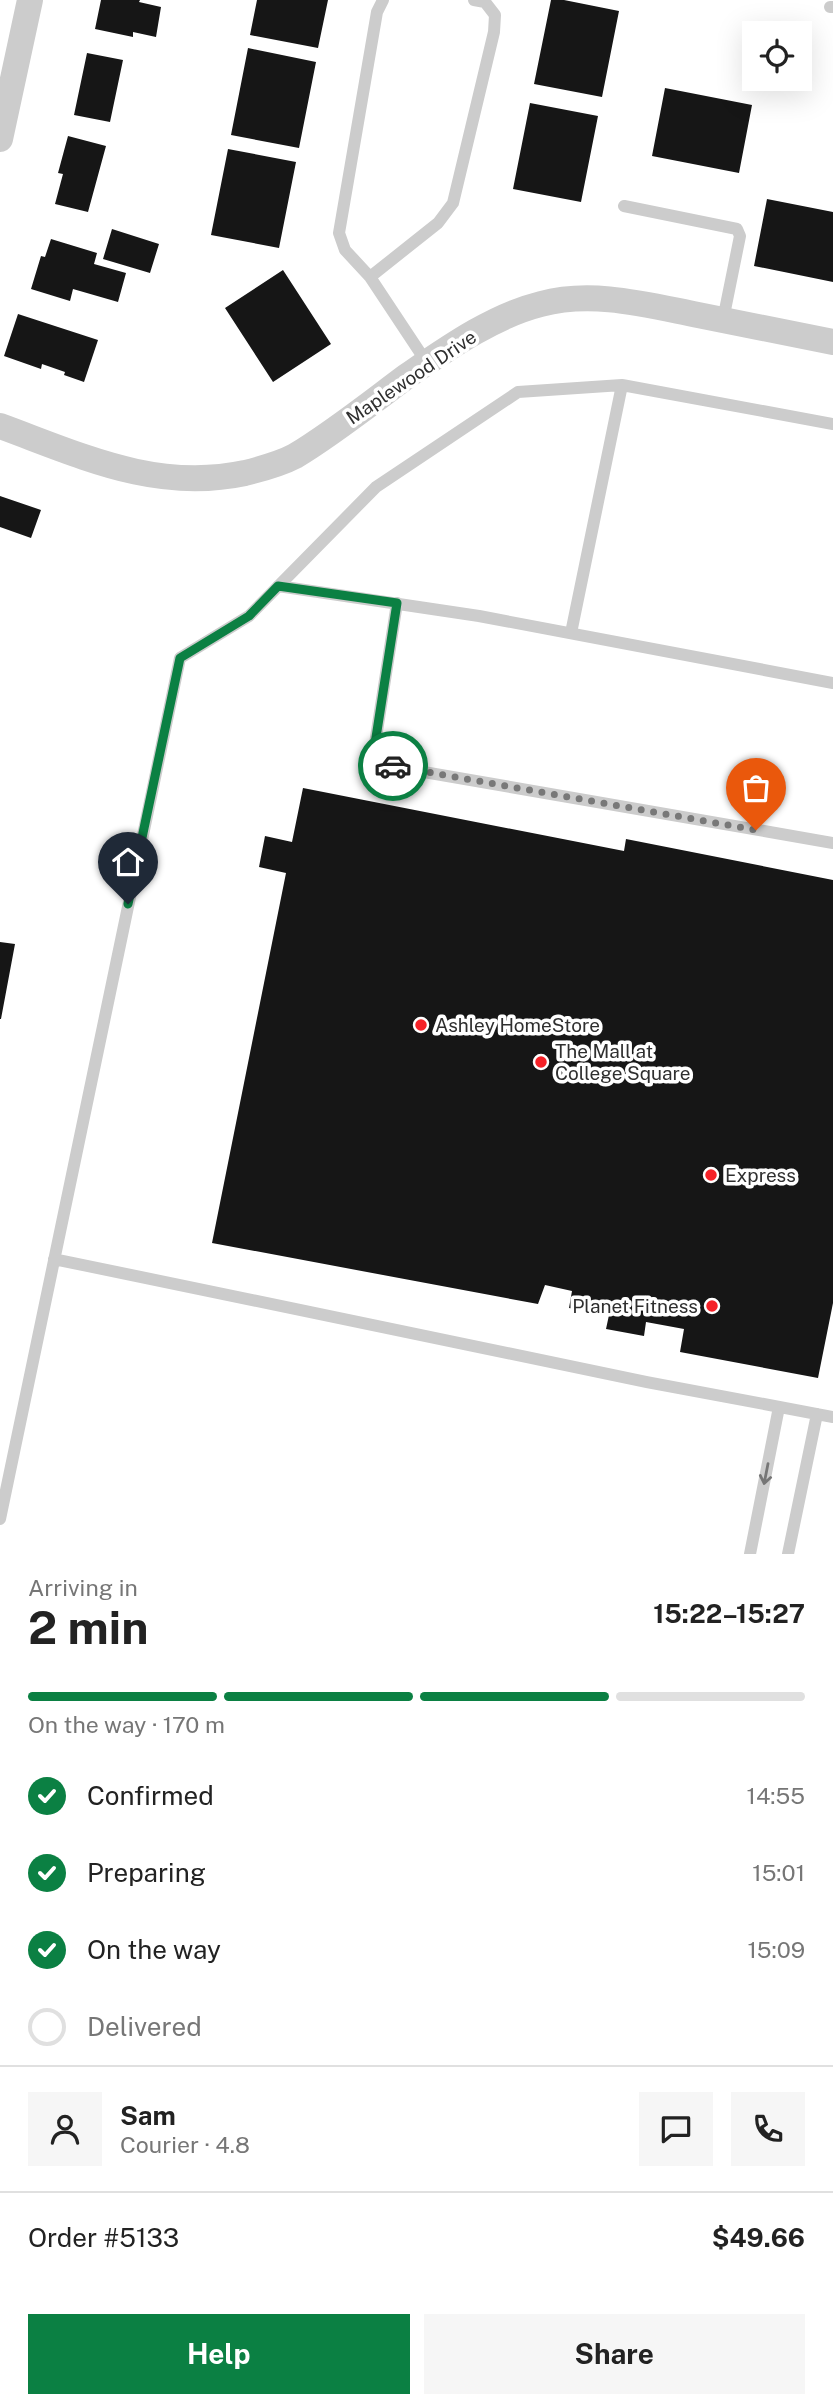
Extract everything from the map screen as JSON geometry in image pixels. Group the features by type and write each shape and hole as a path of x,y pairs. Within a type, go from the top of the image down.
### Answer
{"street":[{"path":"0,139 30,0"},
{"name":"Maplewood Drive","path":"0,426 109,466 149,476 218,478 257,470 293,456 427,363 511,312 544,303 578,299 621,300 833,342"}],"lane":[{"path":"383,0 377,12 339,233 345,250 370,277 427,363"},
{"path":"370,277 438,223 453,203 494,32 495,15 485,2 474,0"},
{"path":"624,206 737,229 740,236 723,320"},
{"path":"0,1519 180,658 249,616 376,487 518,392 622,385 833,424"},
{"path":"571,633 622,385"},
{"path":"278,586 571,633 833,683"},
{"path":"397,603 372,763 833,843"},
{"path":"54,1259 833,1418"},
{"path":"750,1554 779,1407"},
{"path":"788,1554 817,1414"}],"building":[{"path":"101,0 140,0 139,2 161,7 156,37 133,32 133,37 95,29"},
{"path":"257,0 328,0 318,48 250,35"},
{"path":"551,0 619,11 602,97 534,84"},
{"path":"248,48 316,62 299,148 231,135"},
{"path":"87,53 123,60 110,122 74,115"},
{"path":"665,88 752,105 739,173 652,156"},
{"path":"530,103 598,116 581,202 513,189"},
{"path":"68,136 106,146 88,212 55,204 63,174 58,173"},
{"path":"228,149 296,162 279,248 211,235"},
{"path":"767,199 833,212 833,282 754,266"},
{"path":"112,229 159,244 150,273 103,259"},
{"path":"51,239 97,253 94,264 126,273 118,302 73,289 70,301 31,289 41,256 45,257"},
{"path":"283,270 331,344 273,382 225,308"},
{"path":"18,314 98,340 84,382 42,364 41,369 4,356"},
{"path":"0,496 41,510 31,538 0,527"},
{"name":"The Mall at College Square","path":"303,788 624,851 626,839 833,880 833,1303 818,1378 680,1352 684,1329 646,1322 644,1336 606,1329 609,1315 569,1308 572,1291 545,1285 538,1304 212,1243 286,873 259,867 265,836 292,842"},
{"path":"0,942 15,944 1,1019 0,1019"}],"way so far":[{"path":"393,766 756,830"}],"place":[{"name":"Ashley HomeStore","path":"421,1025"},
{"name":"The Mall at College Square","path":"541,1062"},
{"name":"Express","path":"711,1175"},
{"name":"Planet Fitness","path":"712,1306"}],"route":[{"path":"128,904 180,658 249,616 278,586 397,603 372,763 393,766"}]}
